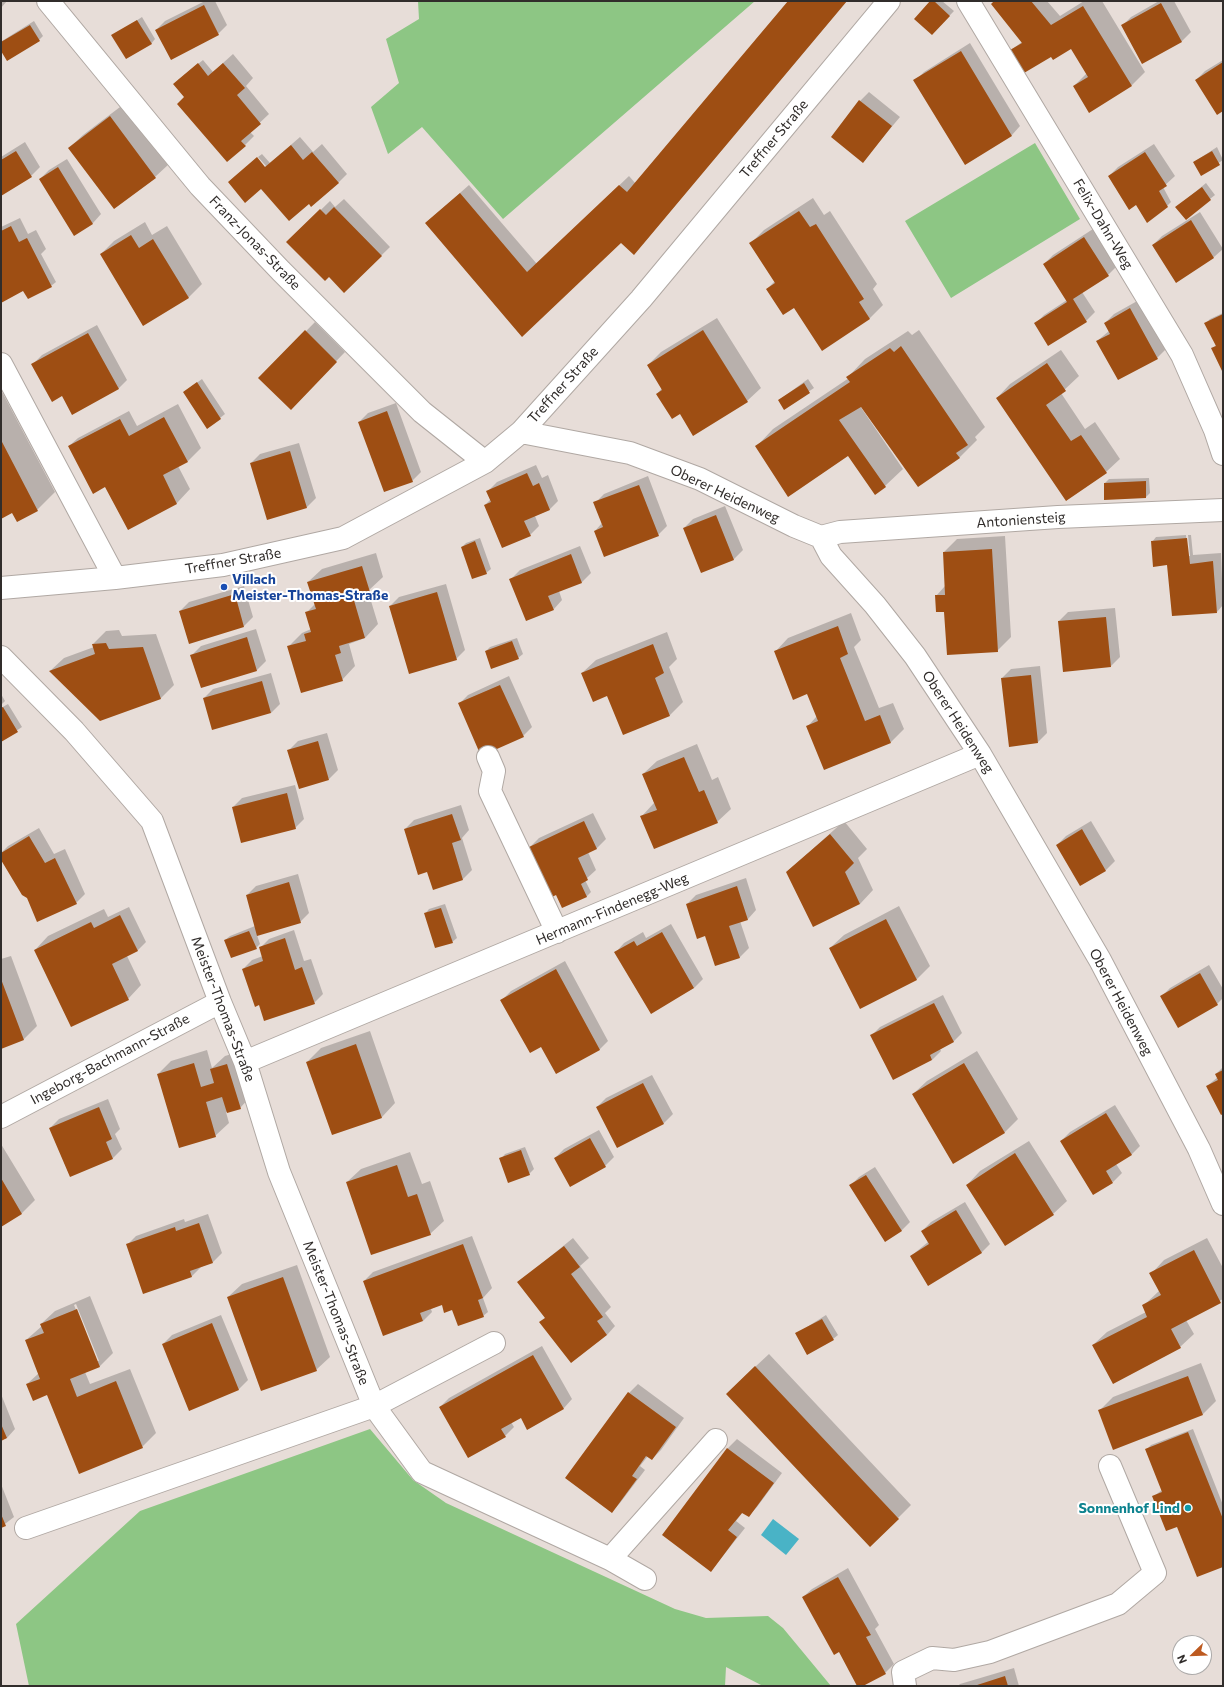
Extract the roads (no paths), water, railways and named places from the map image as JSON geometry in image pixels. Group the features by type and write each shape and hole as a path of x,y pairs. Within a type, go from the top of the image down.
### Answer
{"street":[{"name":"Franz-Jonas-Straße","path":"48,1 211,197 422,412 485,462"},
{"name":"Treffner Straße","path":"1,588 115,578 223,565 343,538 485,462 521,432 641,299 888,1"},
{"name":"Felix-Dahn-Weg","path":"968,1 1182,355 1216,430 1223,454"},
{"path":"1,364 115,578"},
{"name":"Oberer Heidenweg","path":"521,432 630,453 700,479 794,526 821,537 831,556 875,605 915,656 980,754 1100,960 1199,1149 1223,1204"},
{"name":"Antoniensteig","path":"821,537 840,532 887,528 1058,517 1223,510"},
{"name":"Meister-Thomas-Straße","path":"1,657 74,731 152,821 220,1002 245,1062 279,1172 374,1406 422,1472 610,1559 645,1579"},
{"name":"Hermann-Findenegg-Weg","path":"245,1062 417,988 557,932 980,754"},
{"path":"488,757 494,771 490,791 557,932"},
{"name":"Ingeborg-Bachmann-Straße","path":"1,1117 220,1002"},
{"path":"26,1528 374,1406 494,1343"},
{"path":"610,1559 716,1440"},
{"path":"905,1686 903,1672 932,1658 954,1660 990,1652 1118,1604 1155,1572 1110,1466"}],"water":[{"path":"773,1519 799,1539 786,1555 761,1535"}],"place":[{"name":"Villach Meister-Thomas-Straße","path":"224,587"},
{"name":"Sonnenhof Lind","path":"1188,1508"}]}
